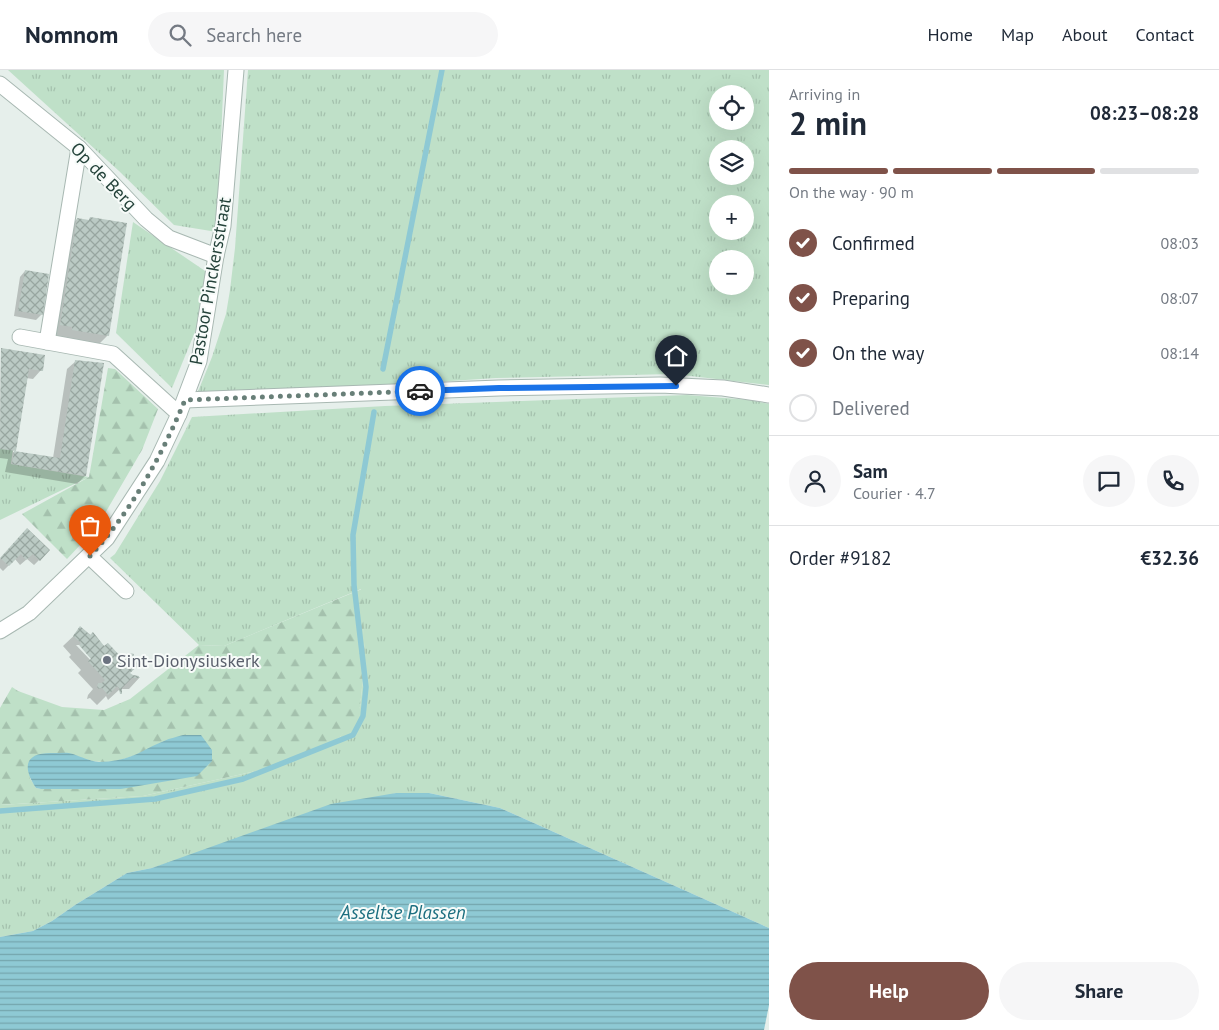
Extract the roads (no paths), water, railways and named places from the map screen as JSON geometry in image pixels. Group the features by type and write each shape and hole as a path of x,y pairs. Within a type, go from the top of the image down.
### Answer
{"street":[{"name":"Pastoor Pinckersstraat","path":"0,631 29,613 107,538 157,461 182,407 199,361 222,226 236,70"},
{"name":"Op de Berg","path":"0,84 78,148 146,220 169,238 216,256"},
{"path":"47,342 78,148"},
{"path":"20,337 113,354 182,407 499,388 660,385 723,388 769,395"},
{"path":"90,556 126,591"}],"water":[{"path":"183,735 201,735 212,750 212,761 197,776 121,789 41,789 36,788 29,773 29,762 32,758 45,753 69,753 89,760 111,761 131,757 166,740"},
{"name":"Asseltse Plassen","path":"396,793 429,793 500,808 769,928 769,1005 764,1030 0,1030 0,937 33,931 127,873 152,868 331,804"}],"waterway":[{"path":"383,369 442,70"},
{"path":"0,811 155,799 243,779 353,735 363,716 366,687 354,585 353,535 374,412"}],"place":[{"name":"Sint-Dionysiuskerk","path":"107,660"}]}
